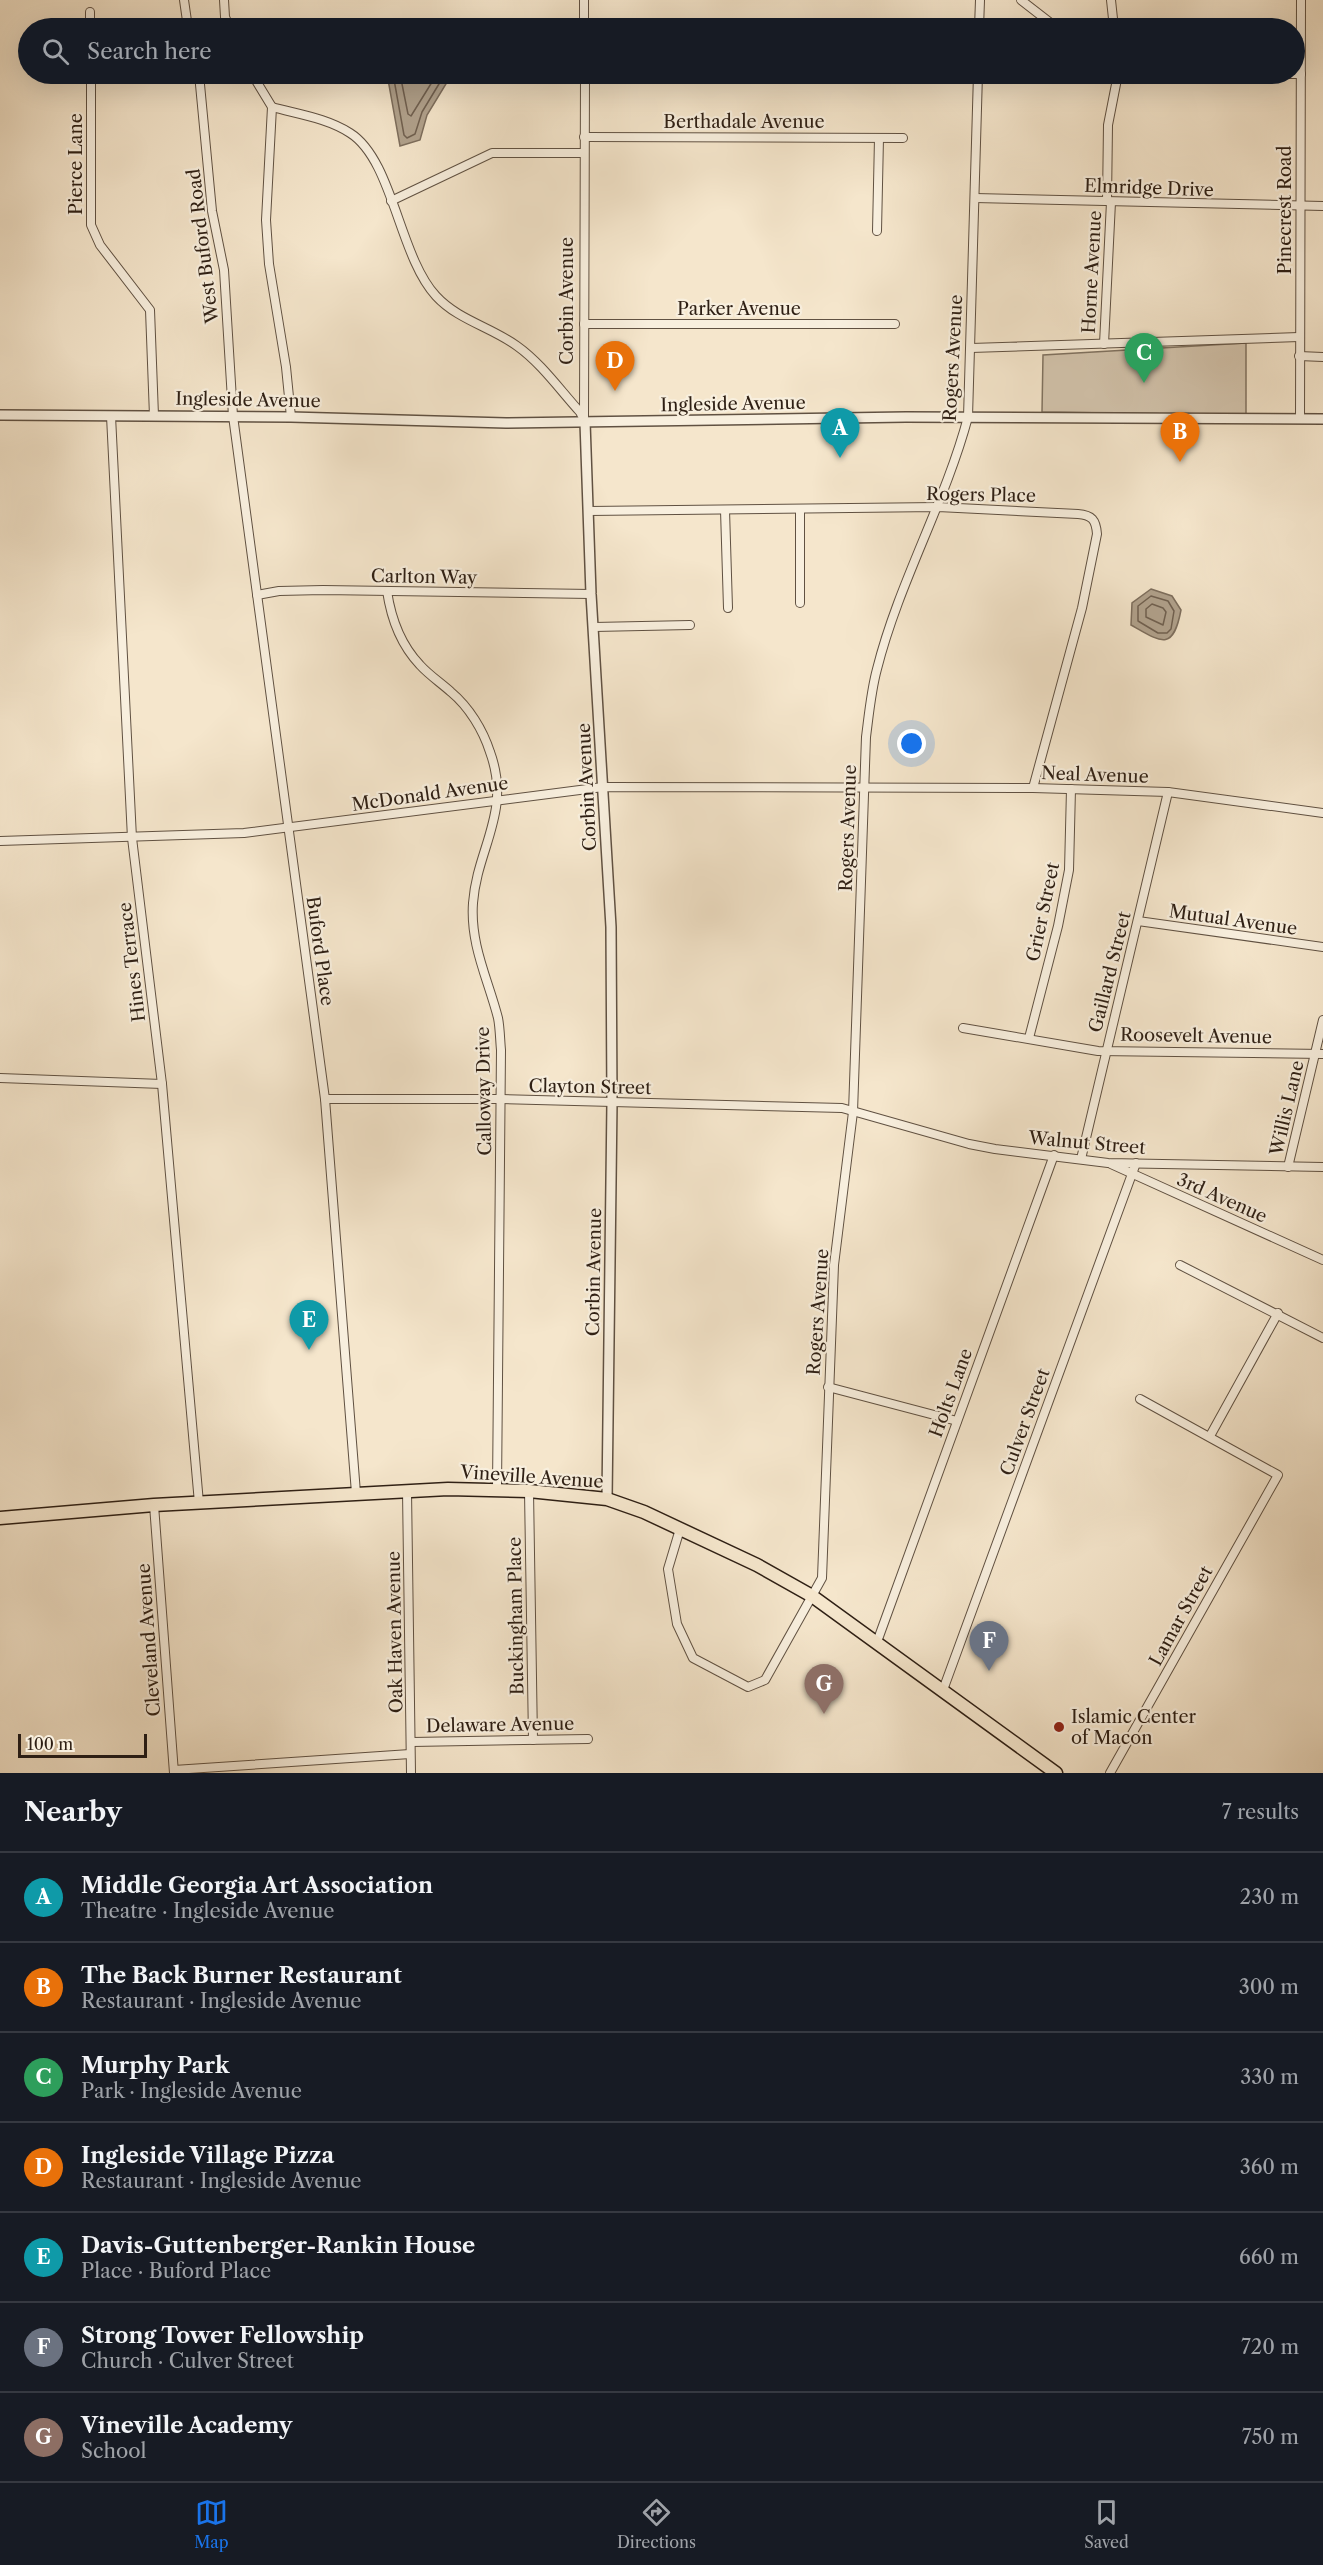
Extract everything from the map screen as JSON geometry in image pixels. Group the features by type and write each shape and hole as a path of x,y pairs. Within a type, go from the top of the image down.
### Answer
{"main road":[{"name":"Vineville Avenue","path":"0,1518 356,1492 497,1489 607,1499 645,1512 757,1565 812,1596 1056,1773"}],"street":[{"path":"184,0 187,18"},
{"path":"224,0 225,18"},
{"path":"584,0 584,18"},
{"path":"979,18 980,0"},
{"path":"1022,0 1044,18"},
{"path":"1111,0 1113,18"},
{"name":"Pinecrest Road","path":"1301,0 1301,18"},
{"path":"90,12 90,18"},
{"name":"Pierce Lane","path":"91,84 91,225 100,245 150,310 154,416"},
{"name":"West Buford Road","path":"200,84 212,212 224,270 233,416"},
{"path":"258,84 272,107 266,220 268,264 286,367 291,417"},
{"name":"Corbin Avenue","path":"585,84 585,422 591,594 611,927 612,1102 607,1499"},
{"name":"Rogers Avenue","path":"680,1529 668,1569 676,1624 693,1658 748,1687 765,1680 822,1578 834,1266 853,1112 866,737 877,669 938,507 968,417 978,84"},
{"name":"Horne Avenue","path":"1104,344 1109,202 1108,125 1116,84"},
{"name":"Pinecrest Road","path":"1300,84 1300,419"},
{"path":"272,107 329,123 350,132 370,155 414,259 432,292 459,315 519,347 580,412 585,422"},
{"name":"Berthadale Avenue","path":"584,136 903,138"},
{"path":"877,231 879,138"},
{"path":"391,201 492,153 584,153"},
{"name":"Elmridge Drive","path":"975,198 1323,206"},
{"name":"Parker Avenue","path":"584,324 895,324"},
{"path":"971,348 1299,337"},
{"path":"1299,356 1323,357"},
{"name":"Ingleside Avenue","path":"0,415 233,416 500,423 968,417 1323,419"},
{"name":"Hines Terrace","path":"111,416 132,838 162,1084 199,1503"},
{"name":"Buford Place","path":"233,416 325,1099 356,1492"},
{"name":"Rogers Place","path":"589,511 938,507 1087,515 1096,523 1097,534 1082,608 1033,788"},
{"path":"800,603 801,509"},
{"path":"725,510 728,608"},
{"name":"Carlton Way","path":"257,595 279,591 322,590 591,594"},
{"name":"Calloway Drive","path":"387,591 390,611 402,640 419,665 453,693 475,720 490,753 497,800 494,824 474,891 472,921 480,967 499,1020 501,1100 497,1489"},
{"path":"594,627 690,625"},
{"name":"McDonald Avenue","path":"0,841 196,837 288,828 603,787 864,789"},
{"name":"Neal Avenue","path":"864,789 1033,788 1168,792 1323,813"},
{"name":"Grier Street","path":"1029,1038 1070,870 1071,789"},
{"name":"Gaillard Street","path":"1081,1159 1168,792"},
{"name":"Mutual Avenue","path":"1138,921 1323,948"},
{"name":"Willis Lane","path":"1288,1167 1319,1054 1323,1020"},
{"name":"Roosevelt Avenue","path":"963,1028 1107,1050 1319,1054"},
{"path":"0,1078 162,1084"},
{"name":"Clayton Street","path":"325,1099 612,1102 842,1108 853,1112"},
{"name":"Walnut Street","path":"853,1112 978,1146 1108,1163 1323,1167"},
{"name":"Holts Lane","path":"877,1642 1054,1155"},
{"name":"3rd Avenue","path":"1108,1163 1323,1260"},
{"name":"Culver Street","path":"943,1690 1136,1163"},
{"path":"1180,1265 1278,1313 1323,1338"},
{"path":"1140,1399 1210,1436 1278,1313"},
{"path":"828,1387 957,1421"},
{"name":"Lamar Street","path":"1110,1773 1278,1475 1210,1436"},
{"name":"Oak Haven Avenue","path":"407,1491 411,1773"},
{"name":"Buckingham Place","path":"529,1491 533,1740"},
{"name":"Cleveland Avenue","path":"154,1505 174,1772"},
{"name":"Delaware Avenue","path":"412,1742 588,1739"},
{"name":"Delaware Avenue","path":"174,1772 410,1754"}],"shaded area":[{"path":"1246,343 1246,415 1042,412 1043,355"}],"water":[{"path":"389,84 446,84 427,115 420,140 400,146"},
{"path":"1151,589 1172,596 1181,610 1174,632 1170,638 1164,640 1150,636 1131,625 1132,603"}],"place":[{"name":"Murphy Park","path":"1144,383"},
{"name":"Ingleside Village Pizza","path":"615,391"},
{"name":"Middle Georgia Art Association","path":"840,458"},
{"name":"The Back Burner Restaurant","path":"1180,462"},
{"name":"Davis-Guttenberger-Rankin House","path":"309,1350"},
{"name":"Strong Tower Fellowship","path":"989,1671"},
{"name":"Vineville Academy","path":"824,1714"},
{"name":"Islamic Center of Macon","path":"1059,1727"}]}
